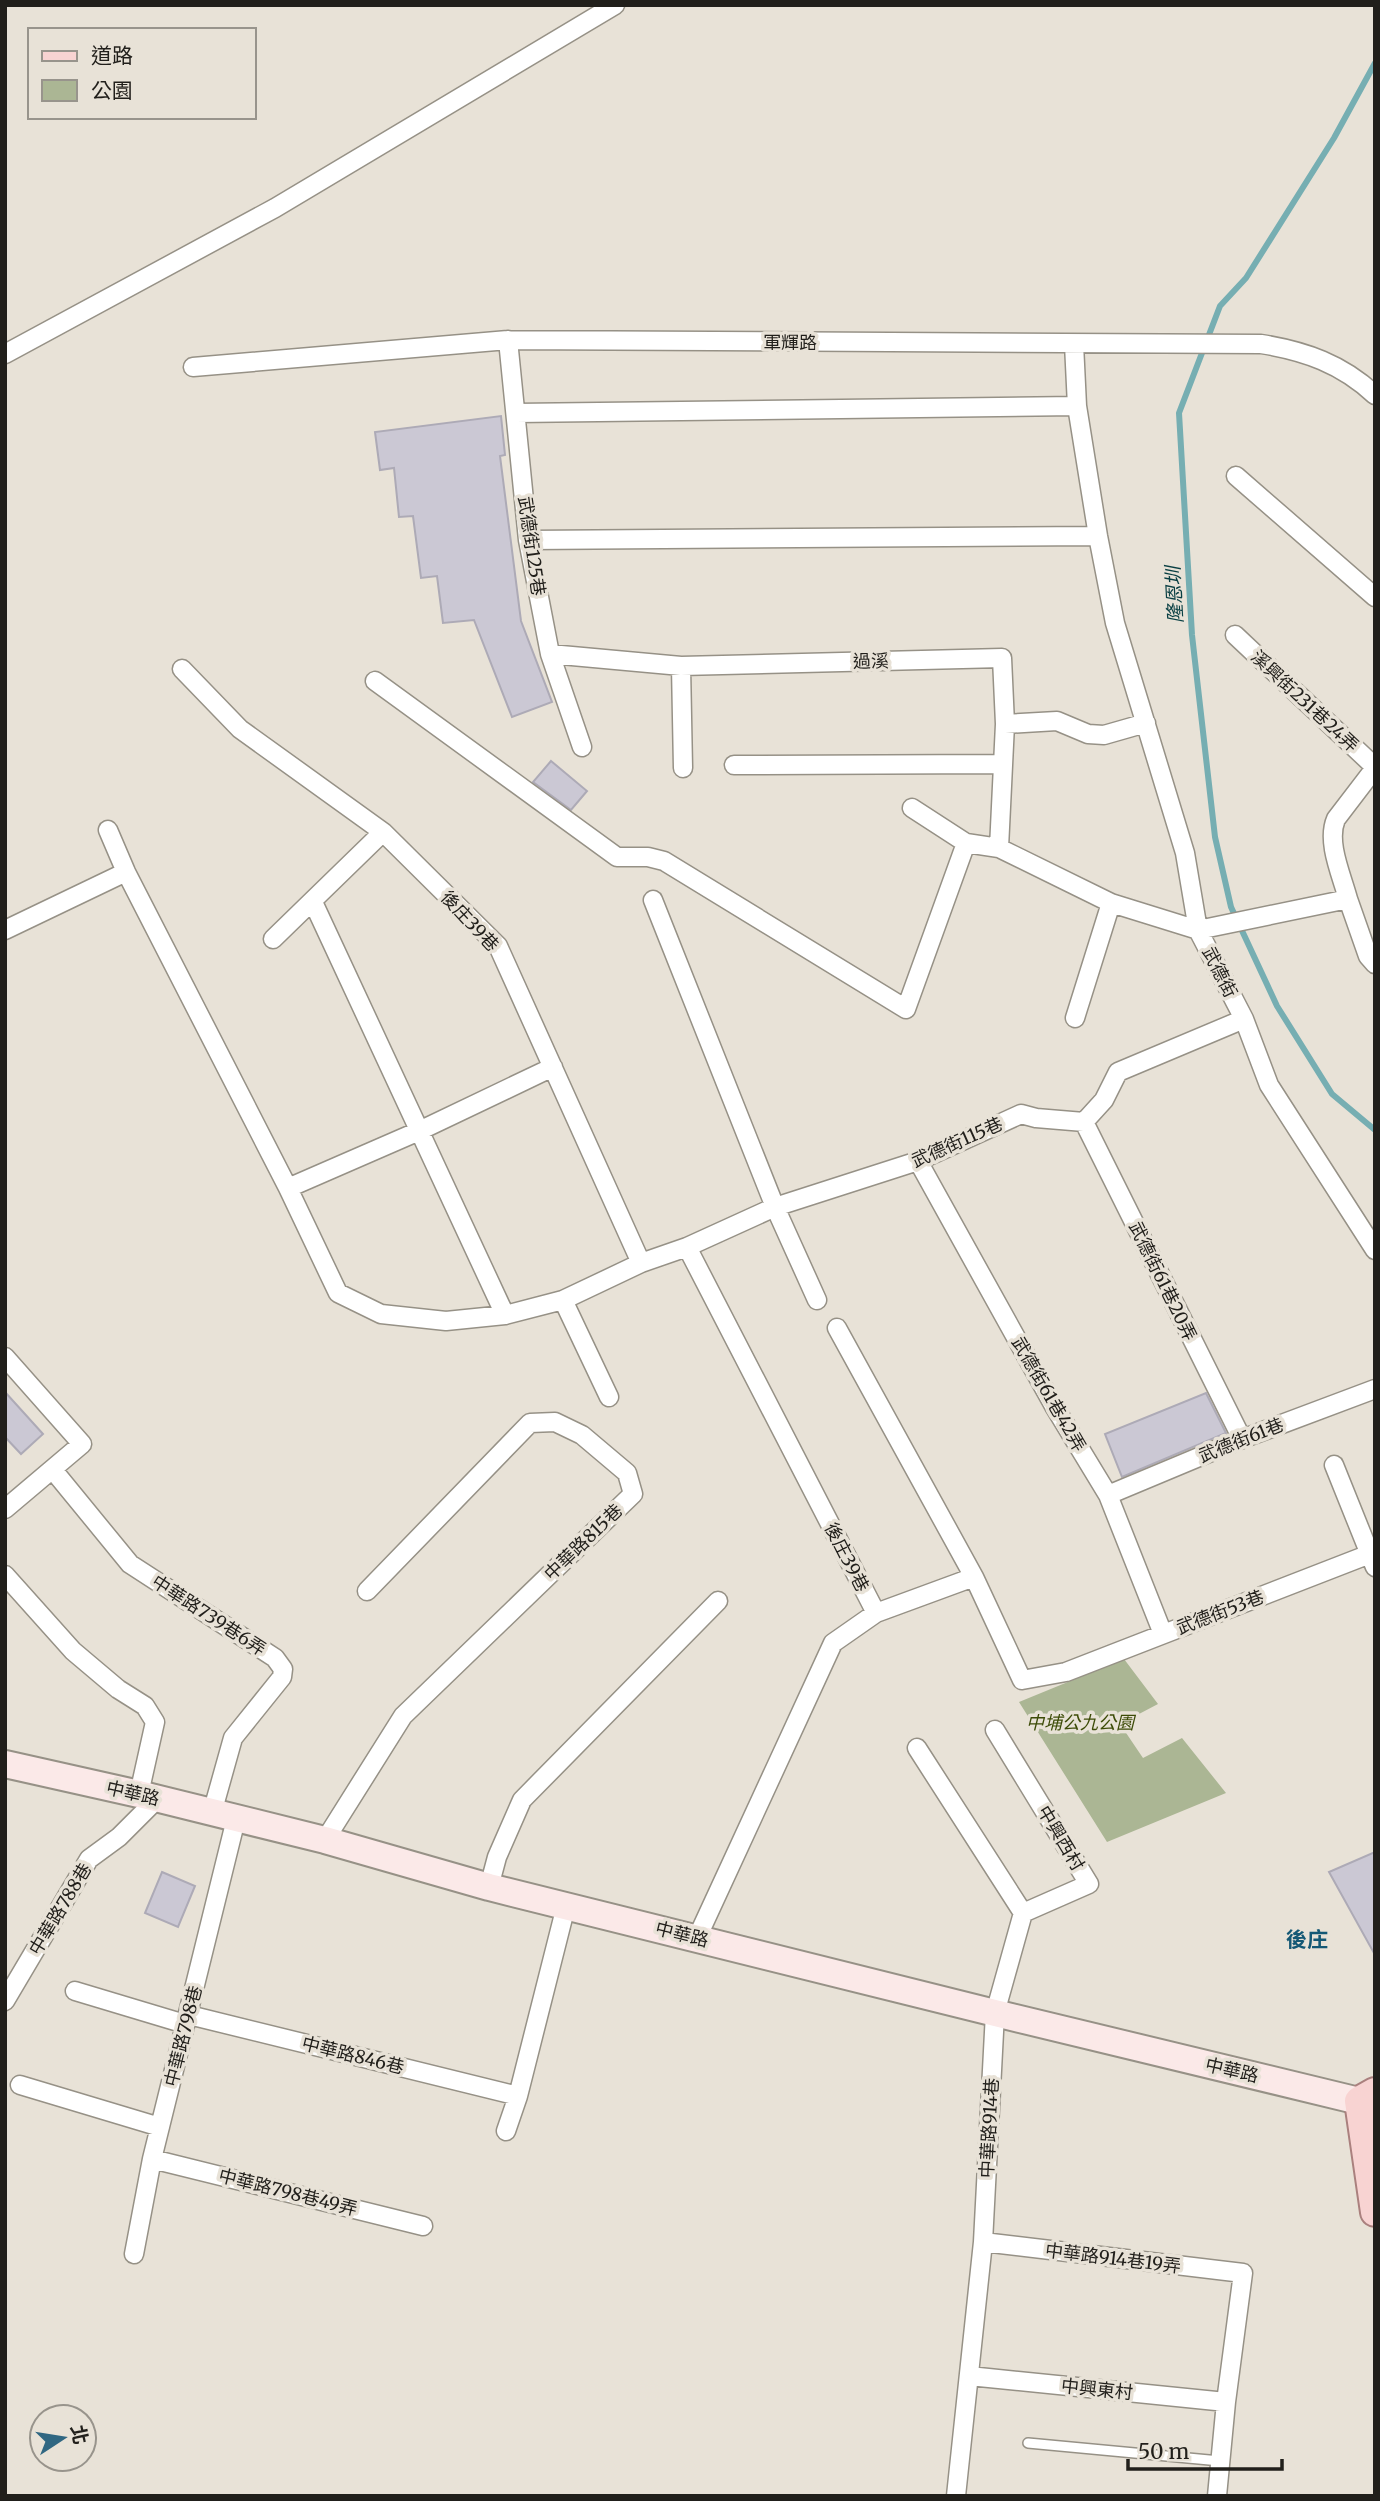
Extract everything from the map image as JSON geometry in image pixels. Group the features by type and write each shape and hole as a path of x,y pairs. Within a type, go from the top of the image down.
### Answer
{"main road":[{"name":"中華路","path":"5,1765 148,1796 324,1840 489,1887 995,2013 1367,2096"},
{"path":"1367,2096 1375,2212"}],"street":[{"path":"5,355 275,208 615,5"},
{"name":"軍輝路","path":"193,367 508,340 1261,344 1295,349 1327,362 1362,383 1375,396"},
{"name":"武德街125巷","path":"508,340 528,540 550,654 582,747"},
{"path":"1073,344 1077,406 1115,623 1185,853 1198,930 1348,899"},
{"path":"516,413 1077,406"},
{"path":"1236,476 1375,597"},
{"path":"528,540 1098,537"},
{"name":"溪興街231巷24弄","path":"1235,635 1375,768 1336,819 1332,829 1348,899 1368,956 1375,964"},
{"name":"過溪","path":"550,654 681,666 1002,658 1005,724 999,848"},
{"path":"681,666 683,768"},
{"name":"後庄39巷","path":"182,669 240,729 383,832 498,946 641,1263"},
{"path":"375,681 617,857 648,857 664,861 906,1009 966,843"},
{"path":"1005,724 1057,721 1088,734 1104,735 1146,723"},
{"path":"734,765 1001,764"},
{"name":"武德街","path":"912,808 966,843 999,848 1111,903 1198,930 1244,1019 1269,1085 1375,1250"},
{"path":"108,830 126,872 288,1188 338,1293 381,1314 446,1321 505,1315 563,1300 641,1263 687,1247"},
{"path":"273,939 383,832"},
{"path":"5,930 126,872"},
{"path":"653,900 775,1207 817,1300"},
{"path":"313,901 505,1315"},
{"path":"1075,1018 1111,903"},
{"path":"1084,1122 1104,1100 1118,1072 1244,1019"},
{"path":"288,1188 419,1131 553,1067"},
{"name":"武德街115巷","path":"687,1247 775,1207 918,1161 1021,1114 1084,1122"},
{"name":"武德街61巷20弄","path":"1084,1122 1242,1439"},
{"name":"武德街61巷42弄","path":"918,1161 1054,1406 1108,1495 1163,1634"},
{"name":"後庄39巷","path":"687,1247 876,1613 833,1643 696,1938"},
{"path":"563,1300 609,1397"},
{"path":"837,1328 974,1577 876,1613"},
{"path":"5,1357 82,1444 5,1509"},
{"name":"武德街61巷","path":"1108,1495 1242,1439 1375,1389"},
{"name":"中華路815巷","path":"324,1840 403,1716 633,1494 626,1473 582,1435 555,1422 530,1423 367,1591"},
{"path":"1334,1465 1373,1558"},
{"name":"中華路739巷6弄","path":"53,1470 130,1564 275,1658 283,1669 282,1677 233,1738 224,1816"},
{"name":"武德街53巷","path":"974,1577 1022,1681 1066,1672 1373,1558"},
{"path":"5,1575 73,1651 118,1689 145,1706 155,1722 148,1796"},
{"path":"489,1887 498,1857 523,1800 718,1601"},
{"name":"中興西村","path":"995,1730 1089,1884 1023,1913"},
{"path":"917,1748 1023,1913 995,2013"},
{"name":"中華路788巷","path":"5,2001 89,1859 120,1837 148,1796"},
{"name":"中華路798巷","path":"134,2254 152,2158 187,2019 224,1816"},
{"path":"506,2131 518,2096 566,1906"},
{"name":"中華路846巷","path":"75,1991 518,2096"},
{"name":"中華路914巷","path":"983,2242 995,2013"},
{"path":"20,2085 160,2127"},
{"name":"中華路798巷49弄","path":"152,2158 423,2226"},
{"path":"956,2496 983,2242"},
{"name":"中華路914巷19弄","path":"983,2242 1243,2273 1226,2402"},
{"name":"中興東村","path":"969,2376 1226,2402"},
{"path":"1217,2496 1226,2402"}],"lane":[{"path":"1028,2442 1220,2461"}],"green space":[{"name":"中埔公九公園","path":"1124,1659 1158,1704 1120,1724 1143,1758 1182,1738 1226,1793 1107,1842 1019,1702"}],"building":[{"path":"501,416 505,455 500,456 521,621 552,702 512,717 474,620 443,623 437,576 421,578 413,516 399,517 394,468 380,470 375,432"},
{"path":"551,761 587,791 571,810 533,782"},
{"path":"5,1392 43,1434 21,1454 5,1437"},
{"path":"1206,1393 1226,1433 1122,1477 1105,1434"},
{"path":"1375,1852 1375,1955 1329,1872"},
{"path":"162,1872 195,1886 178,1927 145,1913"}],"waterway":[{"name":"隆恩圳","path":"1375,63 1334,138 1246,278 1220,306 1179,413 1192,635 1215,837 1231,907 1277,1006 1332,1094 1375,1130"}],"district":[{"name":"後庄","path":"1307,1939"}]}
